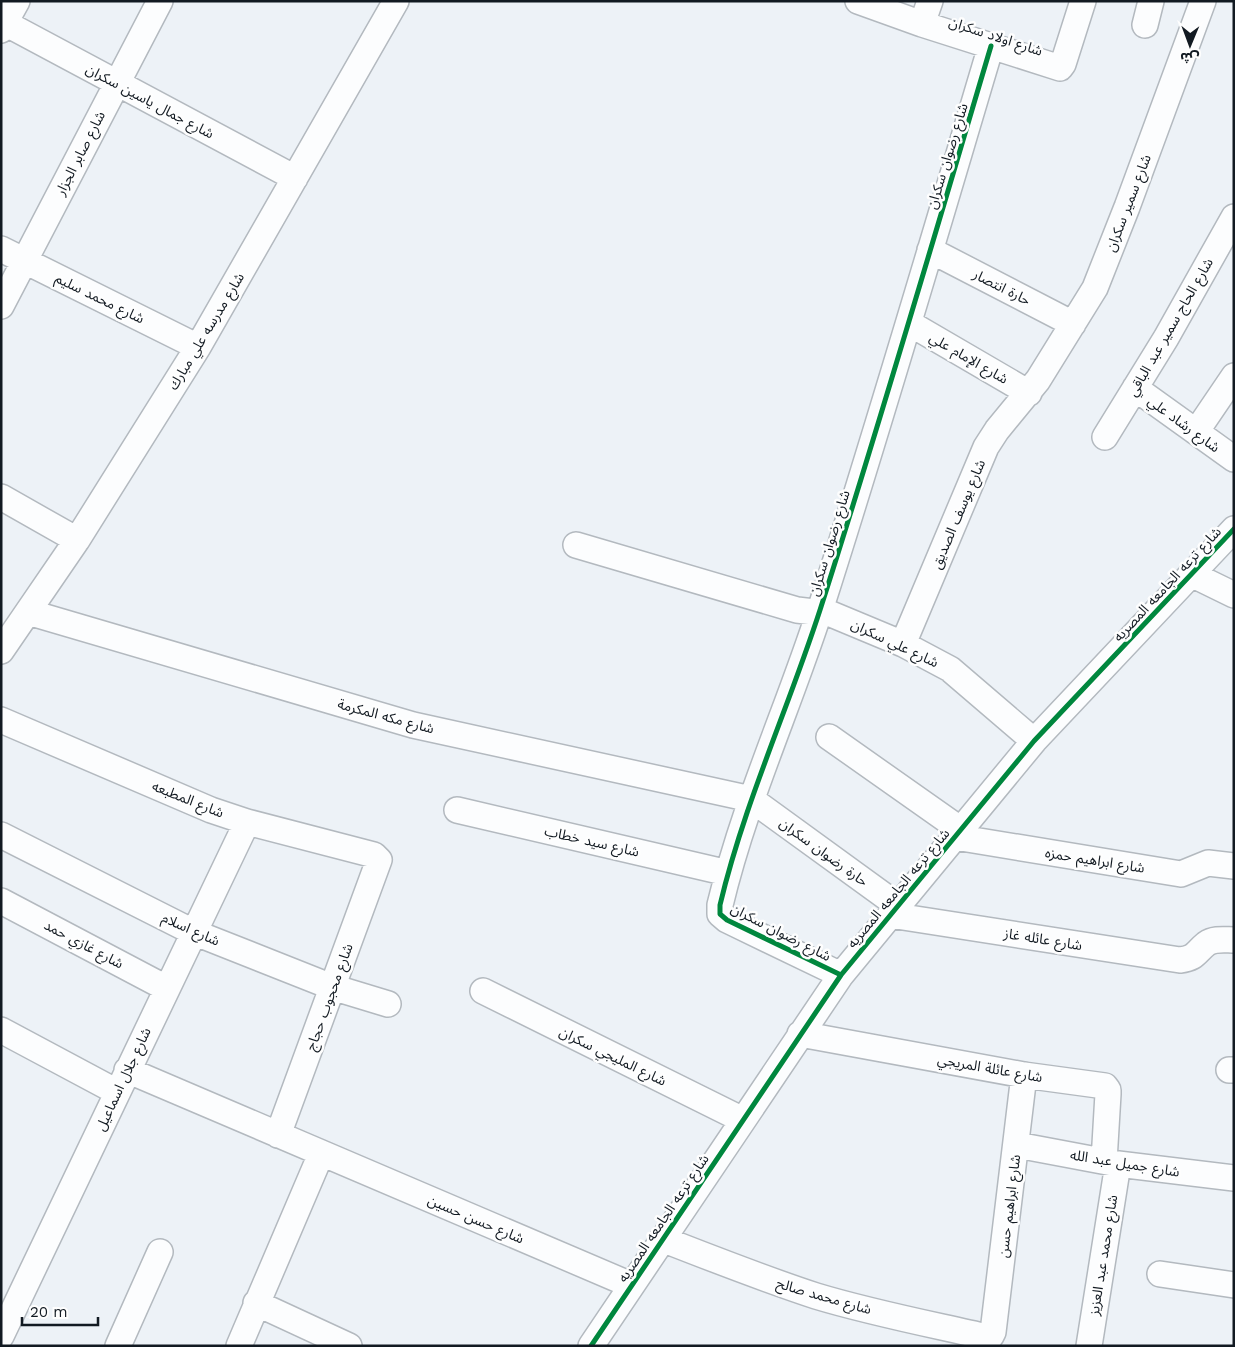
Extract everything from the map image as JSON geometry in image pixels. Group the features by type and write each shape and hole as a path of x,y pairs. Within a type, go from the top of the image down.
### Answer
{"street":[{"name":"شارع صابر الجزار","path":"1,306 160,1"},
{"name":"شارع اولاد سكران","path":"865,2 926,13 991,46 1060,68 1063,64 1083,1"},
{"name":"شارع سمير سكران","path":"1028,393 1038,380 1094,288 1127,207 1203,1"},
{"name":"شارع مدرسه علي مبارك","path":"1,651 77,540 198,347 295,178 389,4"},
{"name":"شارع جمال ياسين سكران","path":"8,18 116,83 295,178"},
{"name":"شارع رضوان سكران","path":"841,975 727,920 720,914 720,905 751,799 819,612 909,323 991,46"},
{"name":"شارع الحاج سمير عبد الباقي","path":"1105,437 1166,338 1234,217"},
{"name":"شارع محمد سليم","path":"1,249 198,347"},
{"name":"حارة انتصار","path":"930,250 1073,324"},
{"name":"شارع الإمام علي","path":"909,323 1028,393"},
{"path":"1196,432 1234,376"},
{"name":"شارع رشاد علي","path":"1135,388 1234,459"},
{"name":"شارع يوسف الصديق","path":"904,644 986,447 997,430 1028,393"},
{"path":"1,497 77,540"},
{"name":"شارع ترعه الجامعه المصريه","path":"591,1346 841,975 1034,741 1234,529"},
{"name":"شارع علي سكران","path":"576,545 797,610 830,614 904,644 950,669 1034,741"},
{"path":"1191,574 1234,595"},
{"name":"شارع مكه المكرمة","path":"28,612 414,725 751,799"},
{"name":"شارع المطبعه","path":"1,720 211,810 247,822 374,855 379,860"},
{"path":"829,737 958,833"},
{"name":"حارة رضوان سكران","path":"751,799 893,910"},
{"name":"شارع سيد خطاب","path":"457,810 728,873"},
{"name":"شارع جلال اسماعيل","path":"1,1336 247,822"},
{"name":"شارع ابراهيم حمزه","path":"958,833 1181,874 1208,863 1234,866"},
{"name":"شارع اسلام","path":"1,835 193,932 332,987 388,1004"},
{"name":"شارع محجوب حجاج","path":"278,1134 379,860"},
{"name":"شارع غازي حمد","path":"1,901 166,988"},
{"name":"شارع عائله غاز","path":"893,910 1180,960 1190,959 1195,956 1207,943 1216,940 1234,940"},
{"name":"شارع المليجي سكران","path":"483,991 743,1120"},
{"name":"شارع حسن حسين","path":"1,1030 122,1081 278,1134 631,1285"},
{"name":"شارع عائلة المريجي","path":"800,1034 1024,1075 1105,1086 1108,1090 1111,1163"},
{"name":"شارع ابراهيم حسن","path":"991,1336 1017,1145 1024,1075"},
{"name":"شارع جميل عبد الله","path":"1017,1145 1111,1163 1234,1178"},
{"path":"239,1346 321,1154"},
{"name":"شارع محمد عبد العزيز","path":"1089,1346 1111,1163"},
{"name":"شارع محمد صالح","path":"662,1239 761,1278 817,1296 866,1310 986,1337 991,1336"},
{"path":"118,1346 160,1252"},
{"path":"1160,1274 1234,1285"},
{"path":"256,1303 349,1346"}],"cycle path":[{"path":"841,975 727,920 720,914 720,905 741,830 820,610 991,46"},
{"path":"591,1346 841,975 1034,741 1234,529"}]}
